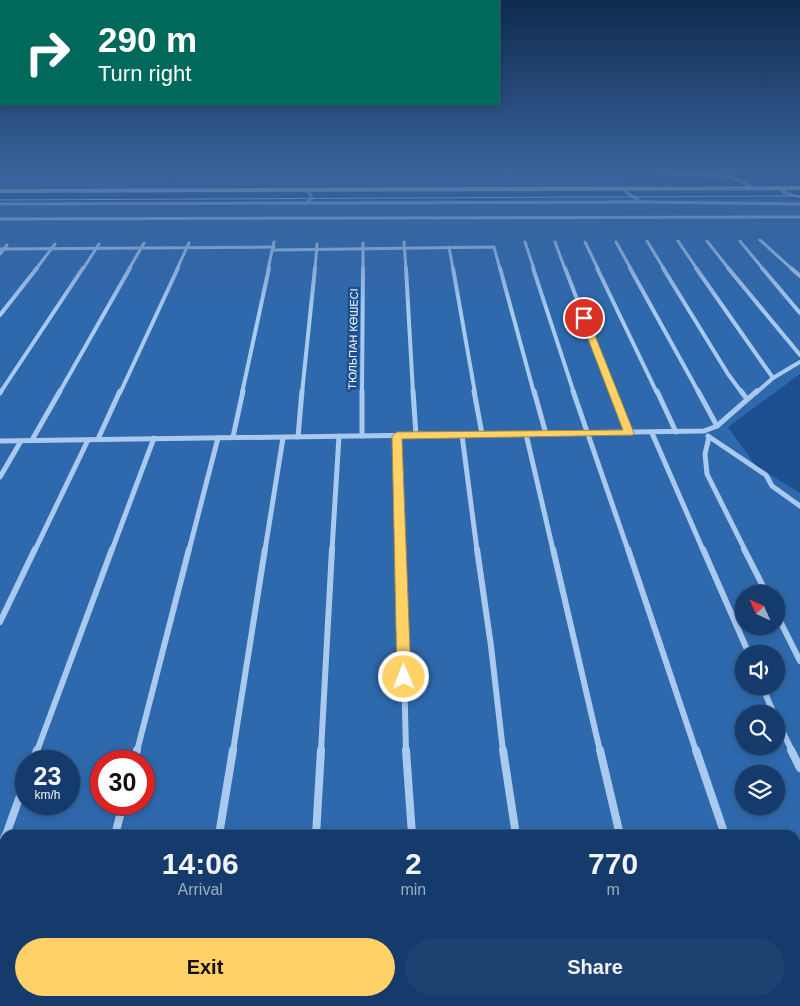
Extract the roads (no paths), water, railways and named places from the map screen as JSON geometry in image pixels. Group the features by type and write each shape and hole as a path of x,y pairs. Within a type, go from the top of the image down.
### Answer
{"street":[{"path":"0,219 421,218"},
{"path":"760,240 800,276"},
{"path":"646,241 728,374 747,399"},
{"path":"678,241 773,378"},
{"path":"706,241 800,355"},
{"path":"740,241 800,314"},
{"path":"524,242 722,830"},
{"path":"555,242 629,433"},
{"path":"585,242 676,432"},
{"path":"616,242 717,426"},
{"path":"0,315 55,244"},
{"path":"0,393 99,244"},
{"path":"298,437 317,244"},
{"path":"0,254 7,245"},
{"path":"2,249 96,249 143,246 274,246 317,249 404,245 494,247 546,434"},
{"path":"404,245 416,435"},
{"path":"32,440 143,246"},
{"path":"98,439 188,246"},
{"path":"234,437 274,246"},
{"name":"ТЮЛЬПАН КӨШЕСІ","path":"362,436 363,246"},
{"path":"449,247 482,434"},
{"path":"0,441 704,431 717,426 773,378 800,362"},
{"path":"704,431 709,438 766,475 772,486 800,506"},
{"path":"652,433 745,645"},
{"path":"526,434 619,830"},
{"path":"462,435 515,830"},
{"path":"316,830 339,436"},
{"path":"397,436 403,597 404,717 412,830"},
{"path":"37,750 154,438"},
{"path":"137,750 218,438"},
{"path":"220,830 283,438"},
{"path":"709,438 705,454 707,474 762,585"},
{"path":"0,622 88,440"},
{"path":"0,477 21,441"},
{"path":"785,631 800,661"},
{"path":"785,737 800,768"},
{"path":"7,830 15,809"},
{"path":"115,830 120,815"}]}
